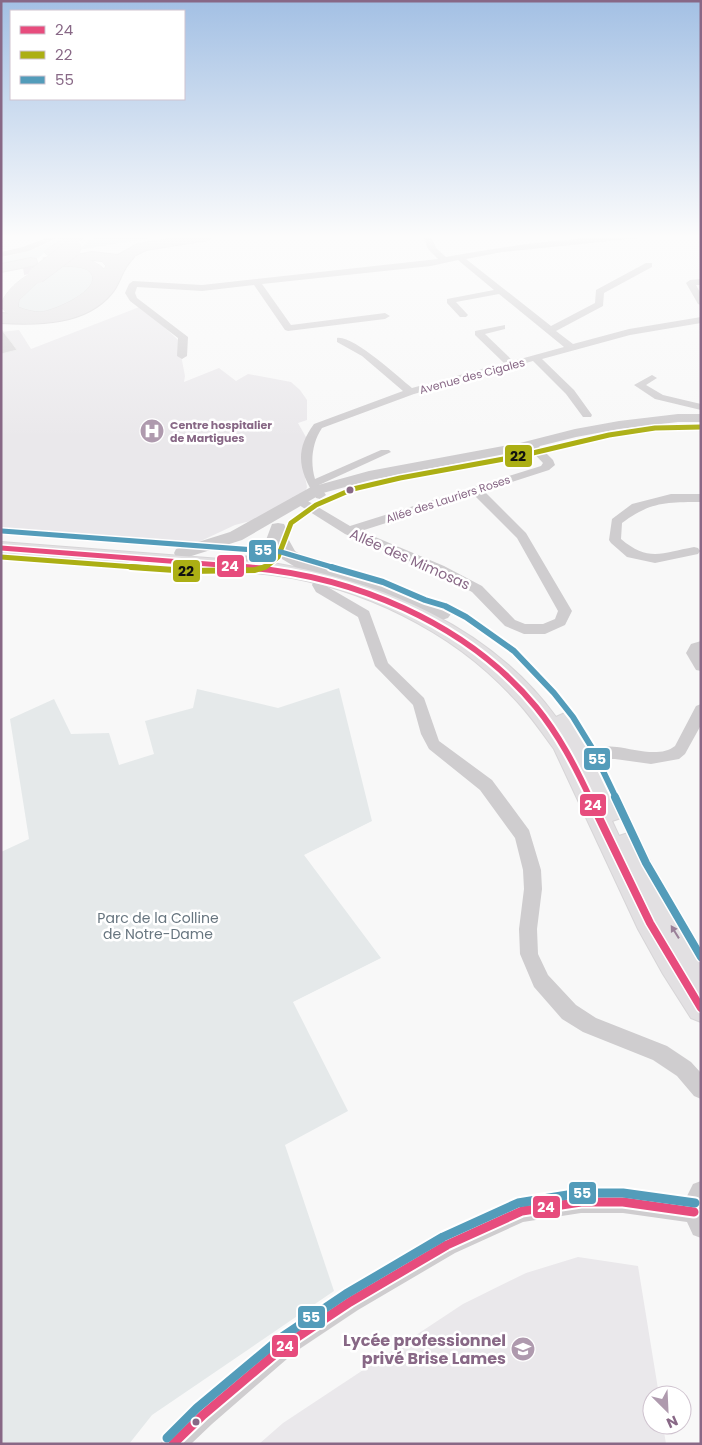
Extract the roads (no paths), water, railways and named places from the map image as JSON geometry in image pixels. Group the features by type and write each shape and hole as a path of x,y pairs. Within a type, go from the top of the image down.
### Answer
{"highway":[{"path":"9,303 12,310 31,316 56,313 79,303"}],"main road":[{"path":"1,318 41,320 63,316 90,303"},
{"path":"1,540 186,558"},
{"path":"1,548 259,562 279,561 381,590 422,608 442,614 488,644 528,678 548,699 662,912 701,974"},
{"path":"259,562 343,584 401,607 439,626 463,642 511,680 576,753 661,948 701,1008"}],"street":[{"path":"139,303 183,337 182,356"},
{"path":"271,303 288,328 385,316"},
{"path":"452,303 463,315"},
{"path":"517,303 572,348"},
{"path":"550,330 600,303"},
{"name":"Avenue des Cigales","path":"316,489 309,477 308,459 311,436 318,426 410,392 629,332 701,320"},
{"path":"686,322 701,330"},
{"path":"502,327 478,333 512,365"},
{"path":"340,340 365,354 410,392"},
{"path":"536,359 570,392 587,415"},
{"path":"652,378 640,385 659,397 701,407"},
{"path":"316,489 407,468 619,425 678,418 701,418"},
{"name":"Allée des Lauriers Roses","path":"349,532 549,465 549,462 531,444"},
{"path":"272,516 256,537 252,547 259,562 270,552 284,518 300,502 316,489 385,452"},
{"name":"Allée des Mimosas","path":"300,502 349,532 439,569 477,589 510,623 524,629 545,629 560,622 565,611 522,536 476,490"},
{"path":"694,551 655,559 631,554 615,540 616,522 636,507 671,498 701,498"},
{"path":"186,558 236,536 300,502"},
{"path":"277,534 288,555 303,564 372,582 442,614"},
{"path":"321,578 319,585 321,589 364,614 382,666 418,702 422,709 428,736 434,745 486,785 522,835 532,870 533,889 528,929 529,954 541,981 569,1012 590,1025 660,1052 684,1069 701,1089"},
{"path":"701,646 696,648 693,654 696,662 701,666"},
{"path":"576,753 615,753 652,758 674,755 680,750 701,710"},
{"path":"173,1444 287,1344 344,1306 447,1245 522,1211 581,1202 623,1202 699,1210"}],"place":[{"name":"Centre hospitalier de Martigues","path":"152,431"},
{"name":"Lycée professionnel privé Brise Lames","path":"523,1349"}],"park label":[{"name":"Parc de la Colline de Notre-Dame","path":"158,926"}]}
